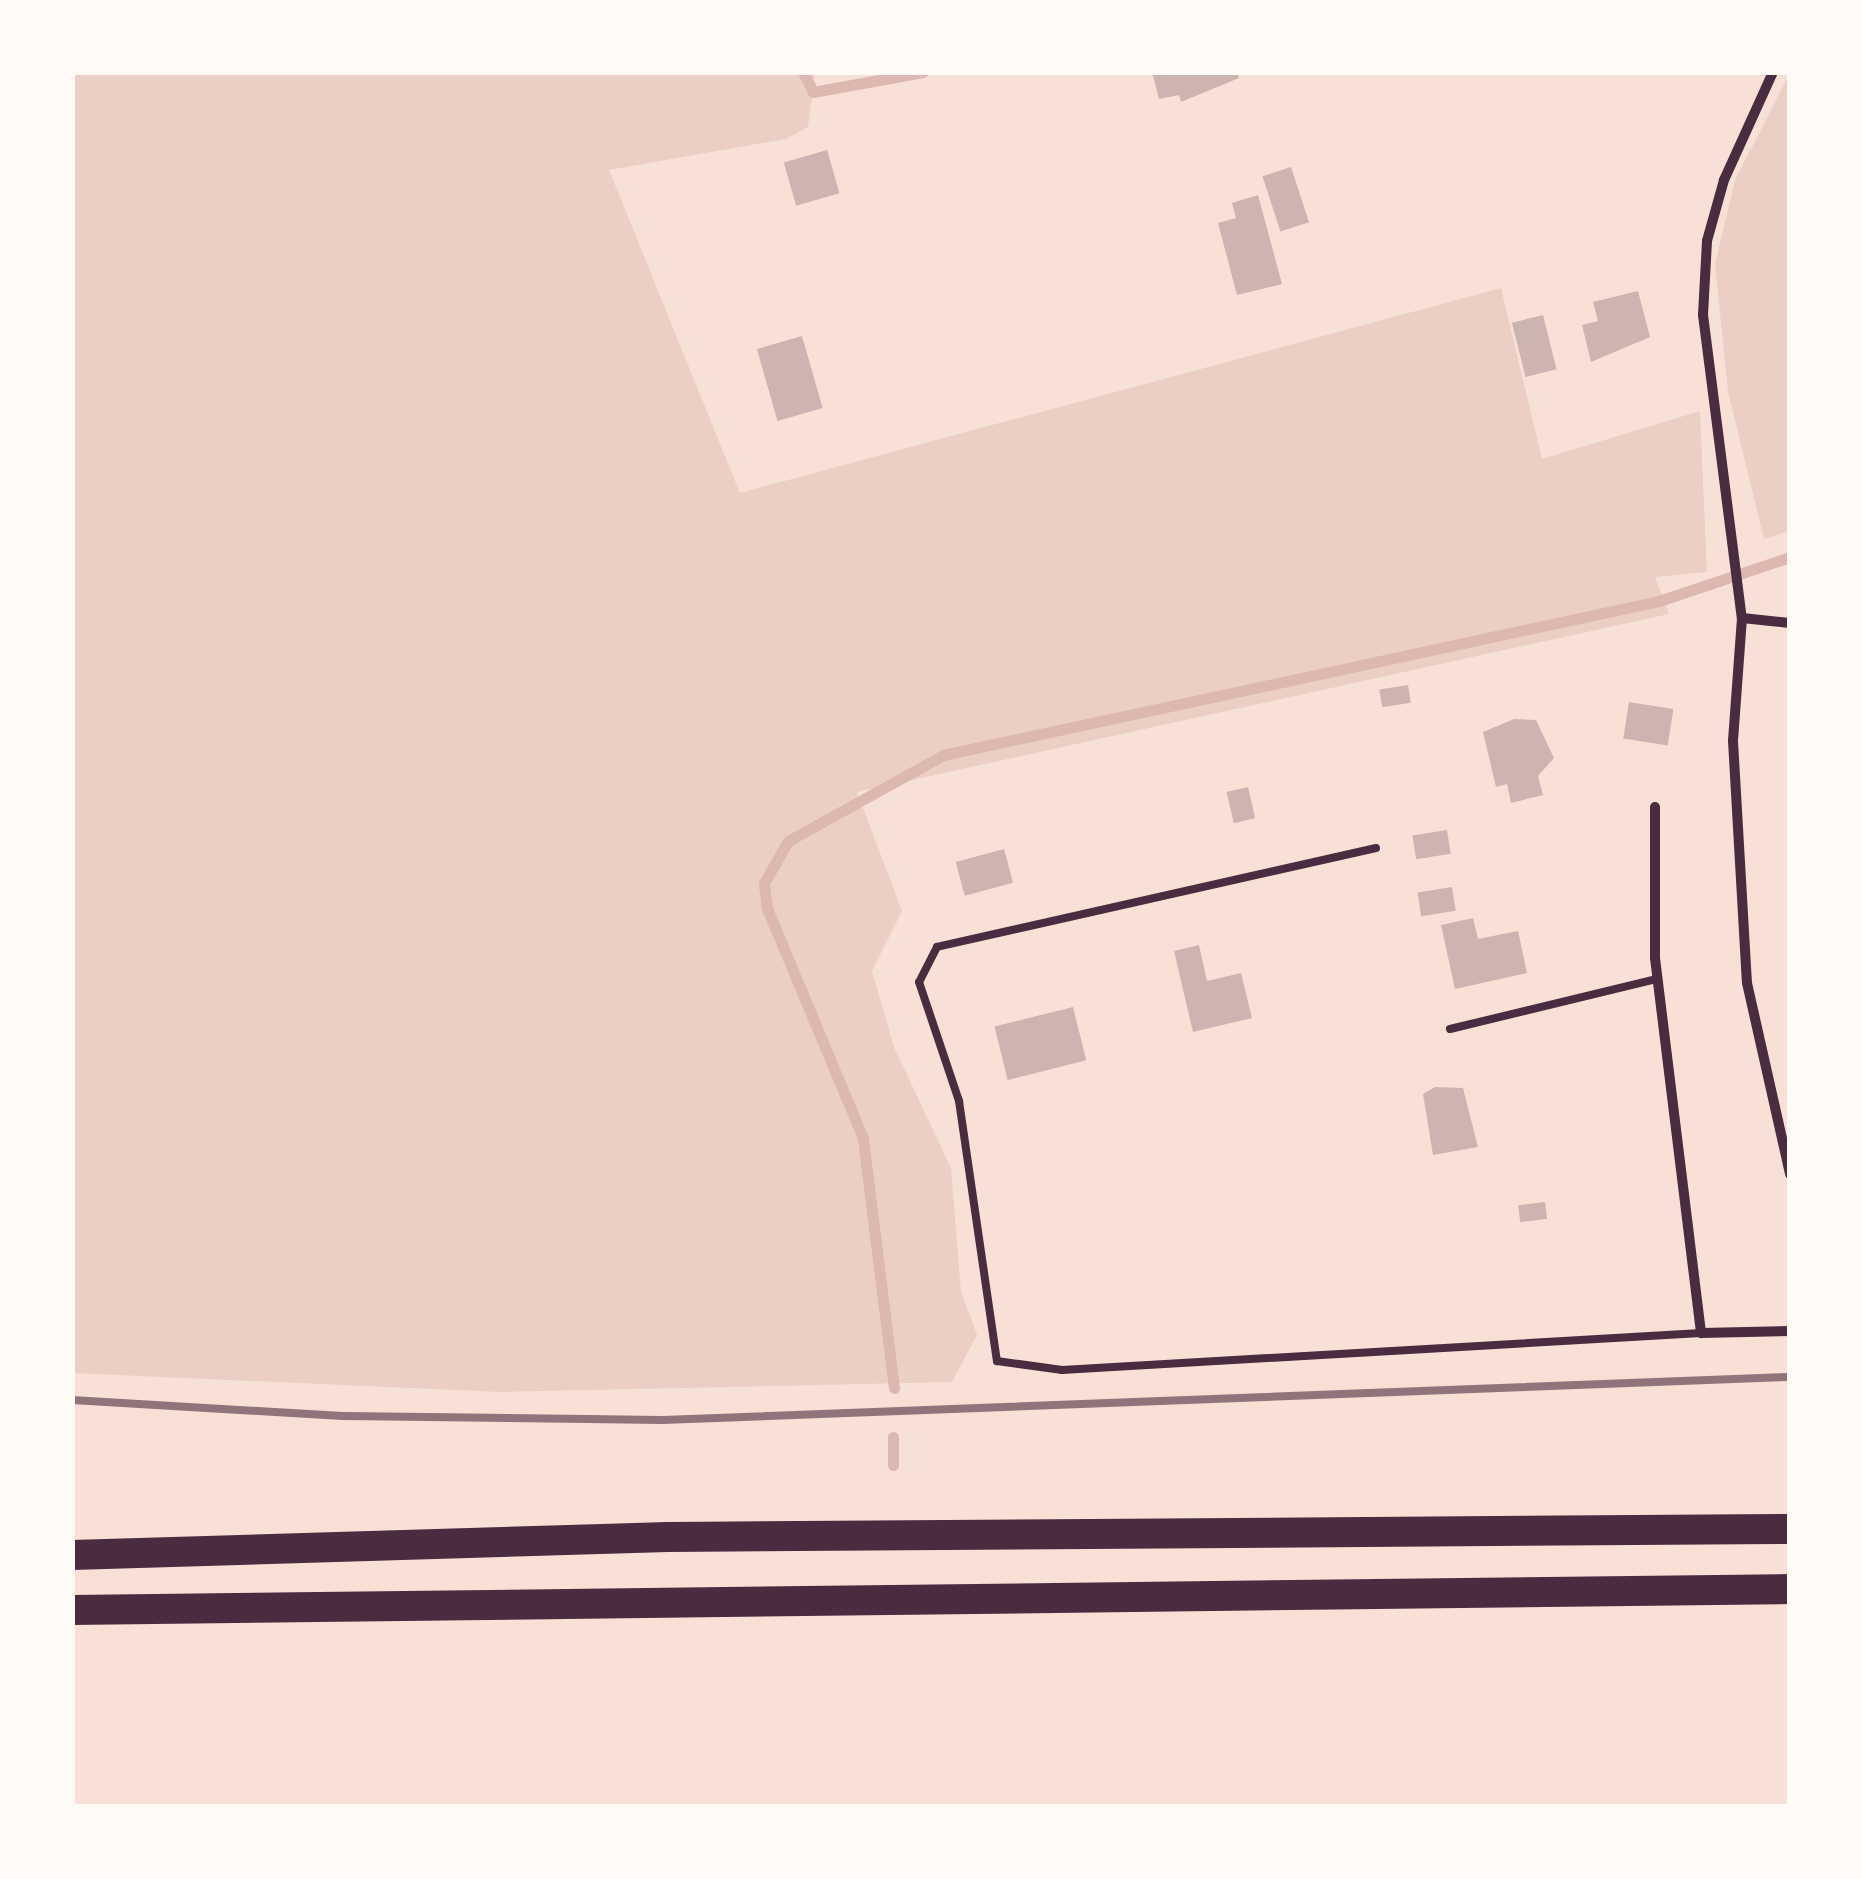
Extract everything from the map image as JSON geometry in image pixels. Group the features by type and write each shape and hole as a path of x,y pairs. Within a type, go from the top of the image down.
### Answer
{"highway":[{"path":"79,1554 668,1537 1790,1529"},
{"path":"72,1610 1790,1589"}],"street":[{"path":"1772,72 1707,241 1703,314 1742,618 1733,741 1747,983 1790,1174"},
{"path":"1742,618 1790,624"},
{"path":"1655,807 1657,978 1701,1332 1790,1332"}],"lane":[{"path":"1376,848 937,947 919,982 959,1101 997,1362 1062,1370 1701,1332"},
{"path":"1450,1029 1657,978"}],"shaded area":[{"path":"72,73 815,73 808,127 786,139 609,170 740,493 1501,288 1542,459 1700,411 1707,572 1655,577 1669,614 857,792 902,911 872,971 894,1047 951,1168 961,1291 977,1335 952,1382 500,1392 73,1373"},
{"path":"1790,73 1789,531 1764,539 1728,392 1715,264 1735,180"}],"building":[{"path":"1152,72 1237,72 1239,78 1181,102 1179,95 1159,99"},
{"path":"827,150 839,193 796,206 784,162"},
{"path":"1291,167 1309,222 1280,231 1262,176"},
{"path":"1258,195 1282,284 1237,295 1218,223 1236,218 1232,203"},
{"path":"1638,291 1650,337 1591,362 1582,325 1598,321 1593,302"},
{"path":"1543,315 1557,369 1525,377 1512,323"},
{"path":"802,336 823,408 777,421 757,349"},
{"path":"1408,685 1411,703 1382,707 1379,690"},
{"path":"1629,702 1673,709 1668,746 1623,739"},
{"path":"1514,719 1536,720 1554,758 1538,776 1543,795 1511,803 1507,784 1496,787 1483,732"},
{"path":"1248,787 1255,818 1234,823 1227,792"},
{"path":"1447,830 1451,854 1416,859 1412,835"},
{"path":"1004,849 1013,883 965,896 956,862"},
{"path":"1452,887 1456,911 1421,916 1417,892"},
{"path":"1473,918 1478,939 1518,931 1527,973 1455,989 1441,925"},
{"path":"1199,945 1207,981 1241,973 1252,1018 1193,1032 1174,951"},
{"path":"1073,1007 1086,1060 1008,1080 994,1027"},
{"path":"1435,1087 1463,1088 1478,1147 1433,1155 1423,1094"},
{"path":"1545,1202 1547,1219 1520,1222 1518,1205"}],"waterway":[{"path":"803,72 813,92 923,72"},
{"path":"894,1388 863,1138 767,909 764,883 788,841 943,755 1659,601 1790,557"},
{"path":"893,1437 893,1465"}],"railway":[{"path":"72,1400 343,1416 663,1420 1790,1377"}]}
